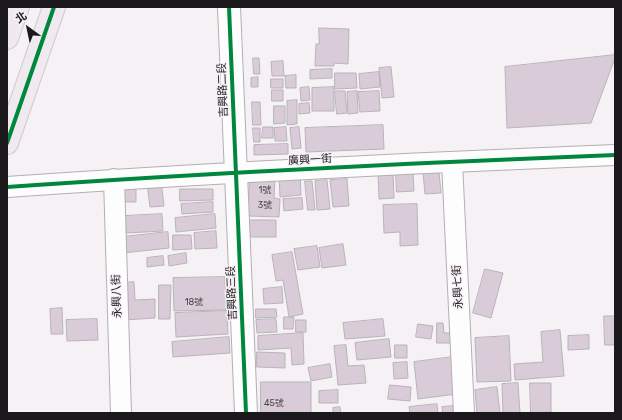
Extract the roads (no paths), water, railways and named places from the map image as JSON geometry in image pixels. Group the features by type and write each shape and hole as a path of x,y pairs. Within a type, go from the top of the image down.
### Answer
{"main road":[{"path":"7,38 18,7"},
{"path":"7,143 54,7"}],"street":[{"name":"吉興路二段","path":"229,7 236,173"},
{"name":"廣興一街","path":"7,187 114,179 615,155"},
{"name":"永興七街","path":"452,162 464,413"},
{"name":"吉興路三段","path":"236,173 246,413"},
{"name":"永興八街","path":"114,179 121,413"}]}
